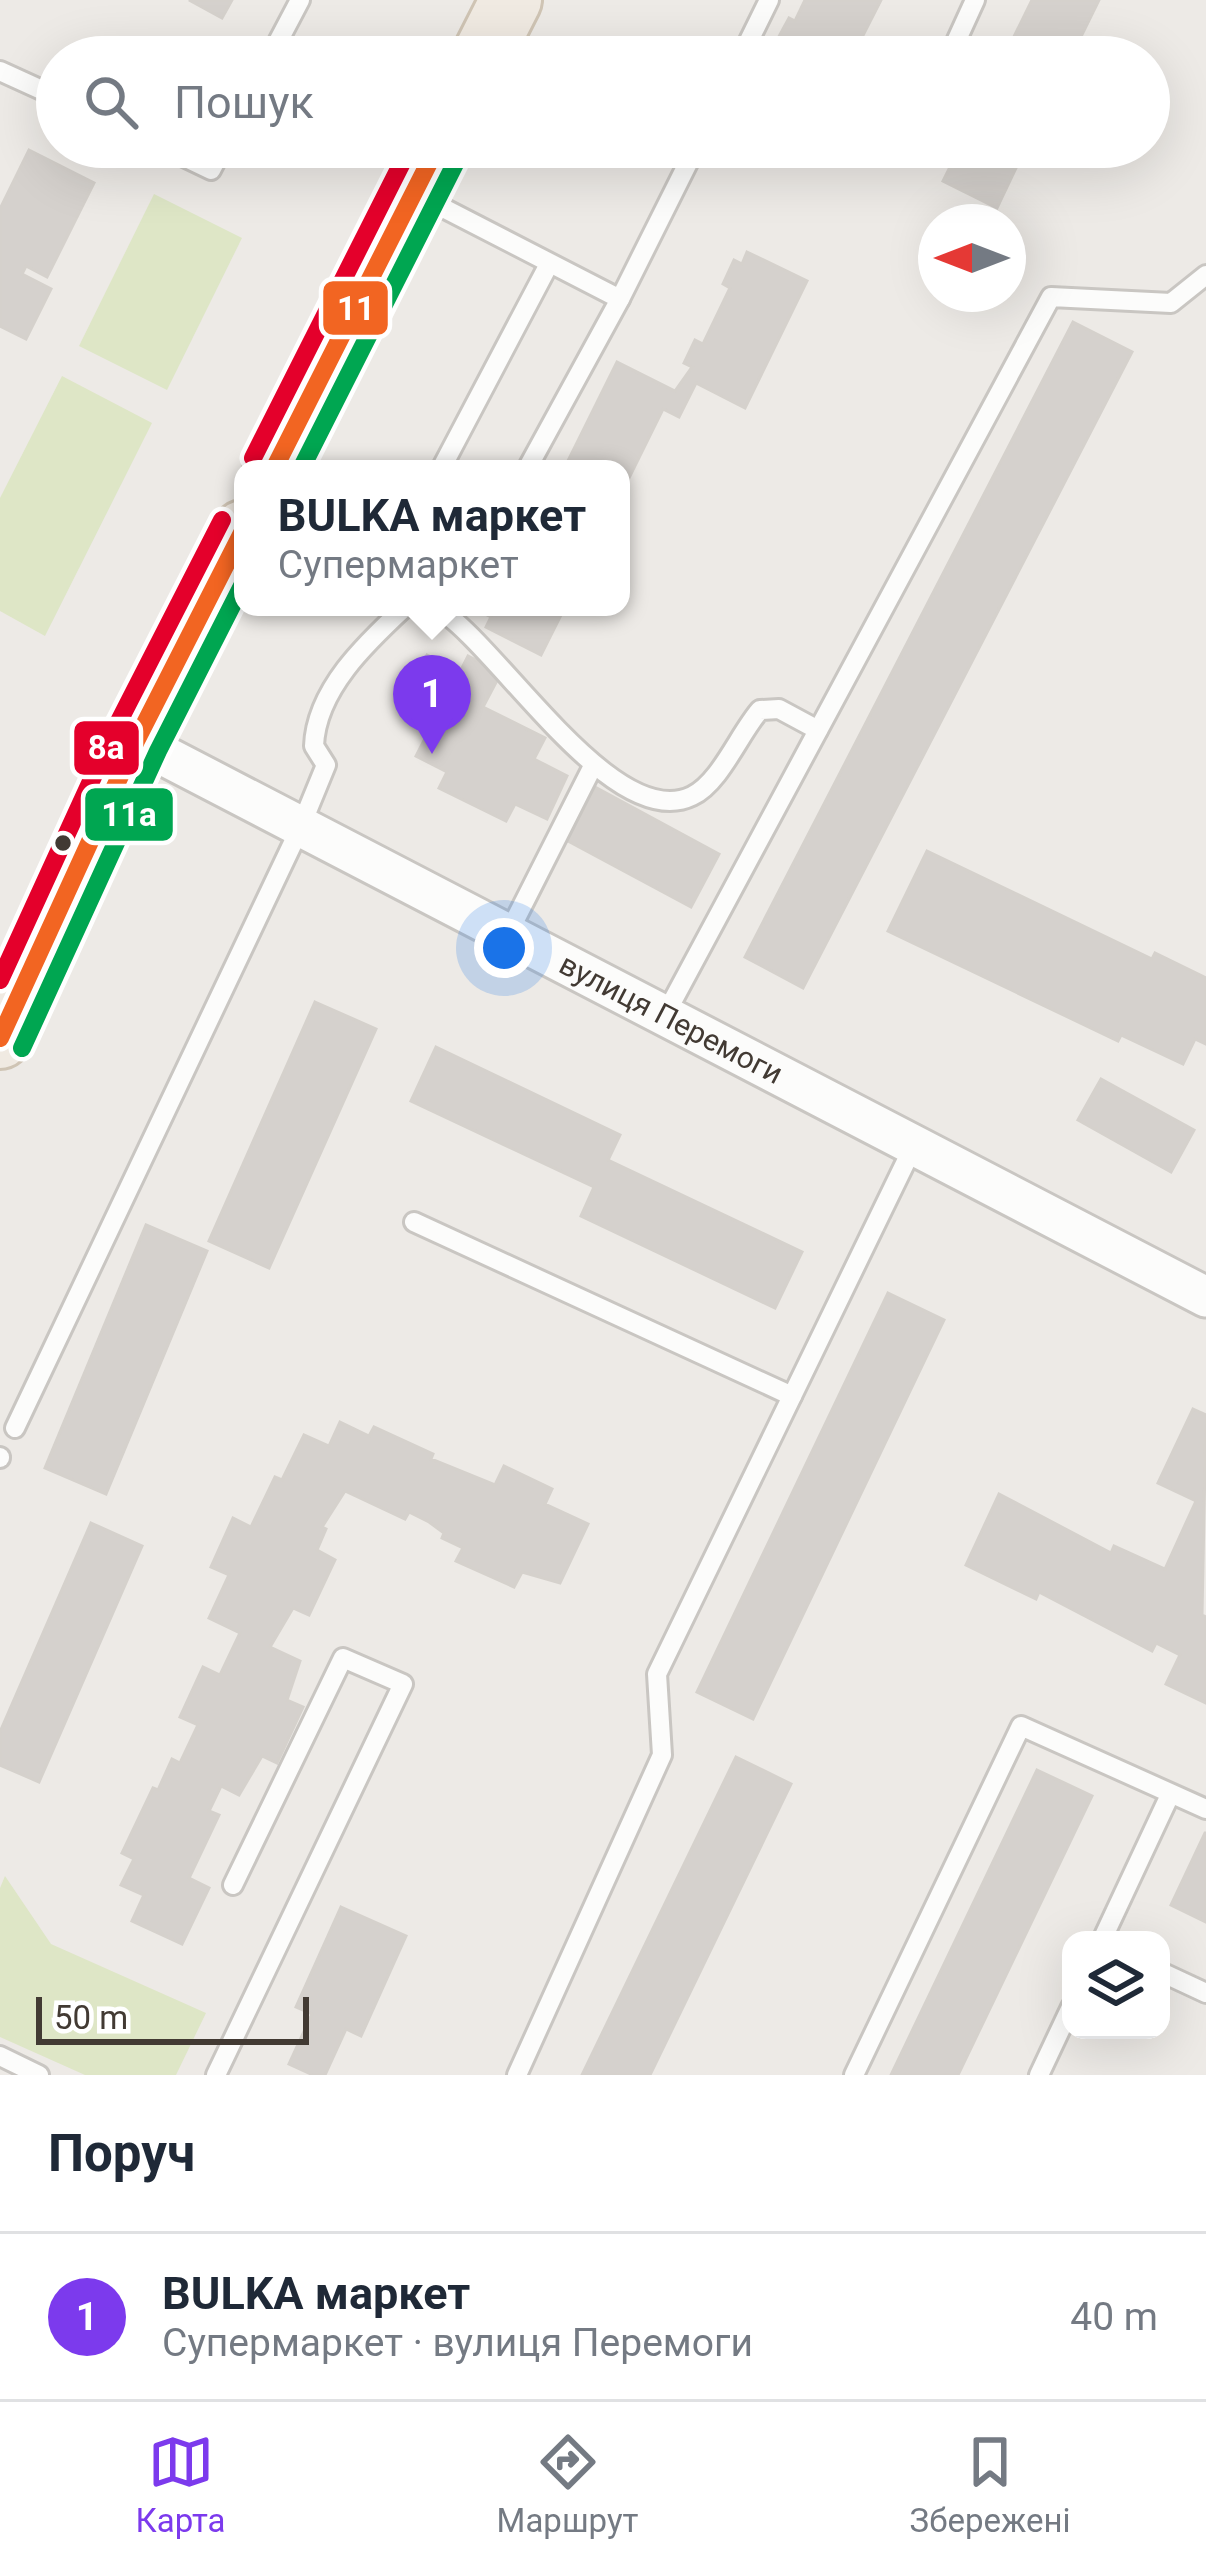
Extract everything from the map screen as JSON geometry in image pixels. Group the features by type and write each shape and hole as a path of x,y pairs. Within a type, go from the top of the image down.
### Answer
{"main road":[{"path":"493,36 511,0"},
{"path":"279,460 426,170"},
{"path":"0,1037 136,741 234,549"}],"street":[{"name":"вулиця Перемоги","path":"136,741 1206,1297"}],"lane":[{"path":"281,36 300,0"},
{"path":"751,36 769,0"},
{"path":"959,36 975,0"},
{"path":"0,70 36,87"},
{"path":"532,460 686,168"},
{"path":"426,170 548,266 620,299"},
{"path":"446,460 548,266"},
{"path":"664,1015 1052,297 1171,303 1206,275"},
{"path":"15,1428 301,826 326,765 314,746 328,700 347,667 396,616"},
{"path":"449,616 593,766 674,802 695,795 760,710 779,709 818,730"},
{"path":"508,934 593,766"},
{"path":"517,2075 662,1755 657,1674 914,1145"},
{"path":"415,1222 792,1396"},
{"path":"216,2075 403,1684 343,1658 233,1885"},
{"path":"854,2075 1021,1726 1169,1797 1206,1809"},
{"path":"1106,1931 1169,1797"},
{"path":"1170,1976 1206,1993"},
{"path":"1039,2075 1062,2026"},
{"path":"0,2056 39,2075"}],"green space":[{"path":"154,194 242,238 167,390 79,346"},
{"path":"62,376 152,423 45,636 0,611 0,498"},
{"path":"5,1876 51,1944 206,2013 176,2075 85,2075 0,2037 0,1888"}],"building":[{"path":"189,0 232,0 222,18"},
{"path":"805,0 881,0 863,36 779,36 789,18 795,21"},
{"path":"1032,0 1099,0 1081,36 1014,36"},
{"path":"29,150 36,154 36,168 64,168 94,183 47,277 26,266 22,274 51,289 26,339 0,326 0,209"},
{"path":"950,168 1016,168 999,204 989,204 943,181"},
{"path":"747,252 807,281 745,408 696,383 679,417 663,409 630,476 630,460 568,460 617,362 675,391 692,367 684,363 695,340 703,344 730,288 723,284 734,260 742,264"},
{"path":"1073,322 1132,352 803,988 745,957"},
{"path":"560,616 541,655 486,627 491,617"},
{"path":"427,655 460,672 468,656 501,673 483,707 545,738 534,759 567,776 547,819 515,804 506,821 439,788 447,772 416,756 436,717 405,701"},
{"path":"595,787 719,854 691,907 566,840"},
{"path":"927,851 1152,959 1155,953 1206,978 1206,1044 1195,1039 1183,1064 1121,1035 1118,1041 888,931"},
{"path":"315,1002 376,1029 269,1268 209,1241"},
{"path":"436,1047 620,1135 608,1160 802,1252 775,1308 581,1216 594,1187 411,1101"},
{"path":"1101,1079 1194,1130 1171,1172 1078,1120"},
{"path":"146,1225 207,1251 106,1494 45,1468"},
{"path":"888,1293 944,1320 753,1719 697,1692"},
{"path":"1193,1409 1206,1415 1202,1615 1206,1617 1206,1703 1166,1684 1180,1655 1156,1643 1152,1651 1039,1592 1036,1599 966,1565 999,1494 1111,1553 1114,1546 1165,1569 1196,1501 1158,1483"},
{"path":"340,1422 369,1436 374,1427 433,1454 431,1459 495,1485 504,1466 552,1489 545,1504 588,1524 560,1583 522,1572 514,1587 456,1561 463,1548 442,1538 444,1533 429,1522 409,1512 405,1519 345,1491 322,1527 326,1529 317,1550 335,1560 309,1615 293,1608 270,1647 300,1661 287,1700 303,1707 277,1763 262,1756 239,1795 221,1786 209,1811 219,1815 189,1878 209,1888 182,1944 132,1921 144,1895 121,1885 134,1859 122,1853 153,1788 158,1790 172,1759 180,1763 198,1725 180,1717 203,1667 220,1675 240,1633 209,1618 229,1575 211,1567 233,1518 251,1527 275,1477 282,1480 304,1435 329,1446"},
{"path":"91,1523 142,1546 39,1782 0,1765 0,1732"},
{"path":"736,1757 791,1784 650,2075 582,2075"},
{"path":"1037,1770 1092,1796 958,2075 891,2075"},
{"path":"1206,1833 1206,1922 1171,1905"},
{"path":"341,1907 406,1936 361,2036 346,2029 325,2075 313,2075 289,2064 312,2014 296,2007"}],"transit line":[{"name":"8а","path":"253,458 399,168"},
{"name":"11","path":"279,460 426,168"},
{"name":"11а","path":"306,460 453,168"},
{"name":"8а","path":"0,980 114,731 222,520"},
{"name":"11","path":"0,1038 136,741 234,549"},
{"name":"11а","path":"22,1048 158,751 234,602"}],"place":[{"name":"BULKA маркет","path":"432,754"}]}
